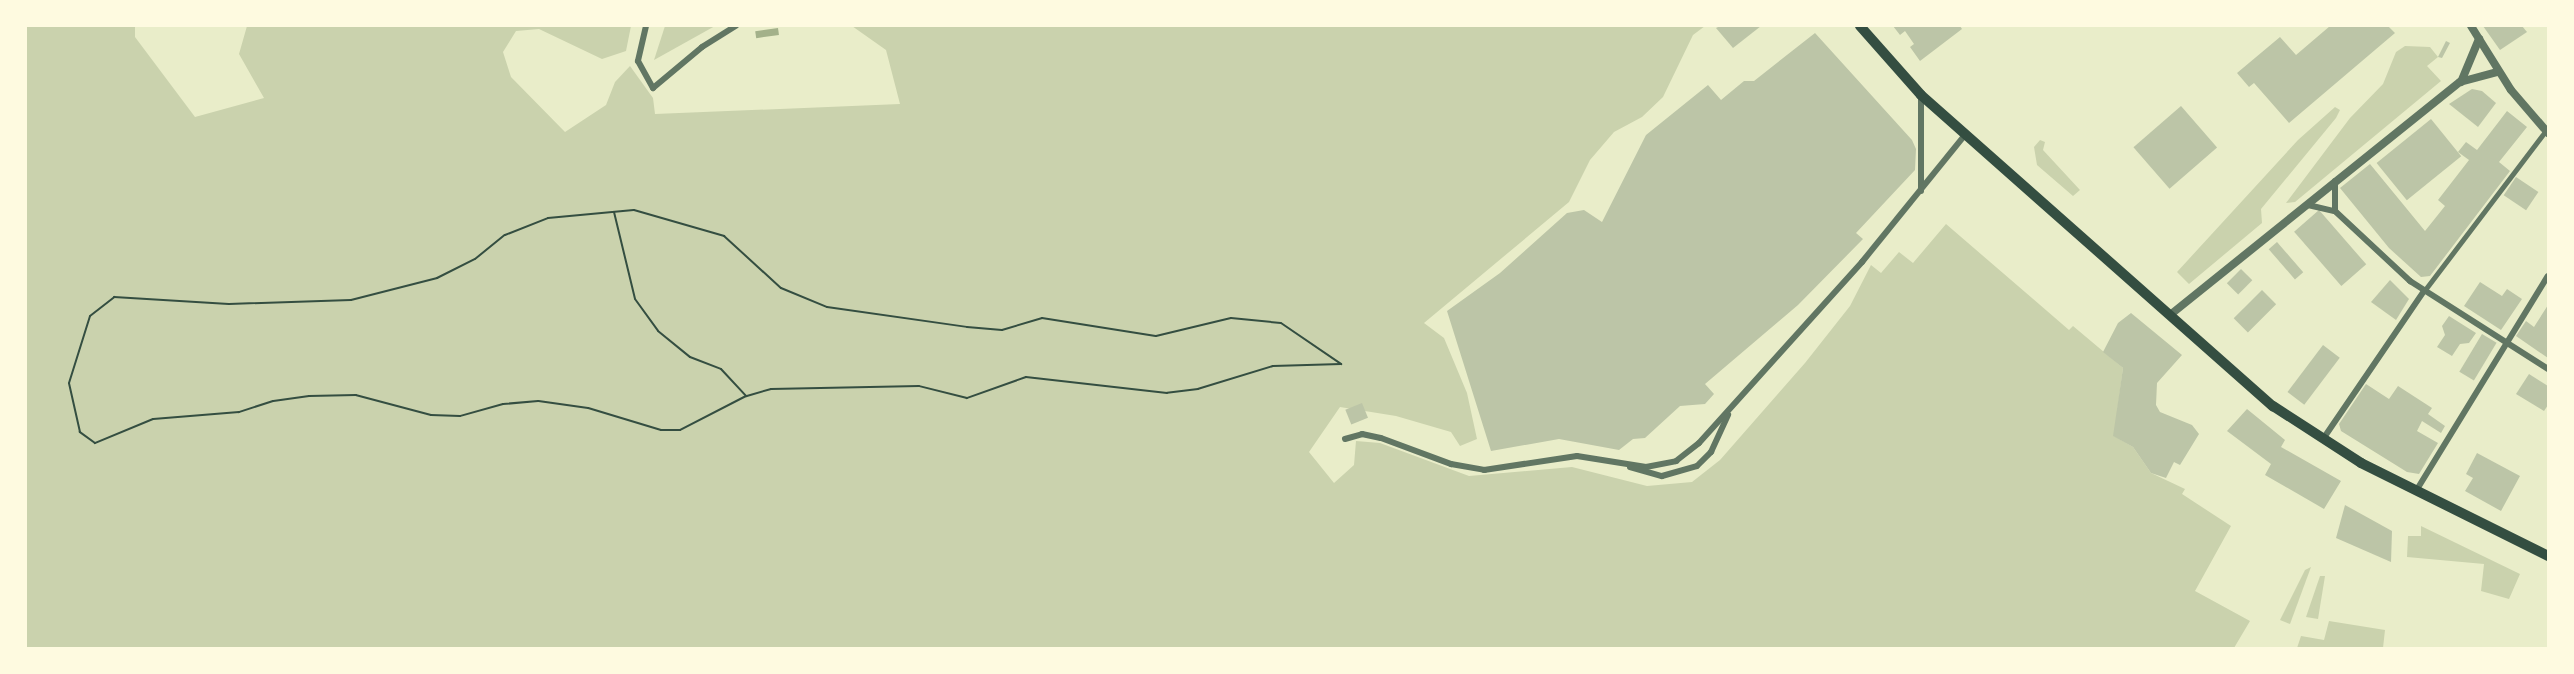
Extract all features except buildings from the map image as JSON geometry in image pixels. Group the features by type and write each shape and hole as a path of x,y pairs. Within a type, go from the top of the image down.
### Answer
{"main road":[{"path":"1860,26 1921,95 2273,406 2322,440 2416,491 2548,556"}],"street":[{"path":"646,26 638,61 653,88 702,46 736,26"},
{"path":"2322,440 2424,291 2547,132 2528,114 2498,72 2471,26"},
{"path":"2460,82 2479,39"},
{"path":"2170,315 2304,205 2460,82 2498,72"},
{"path":"1920,191 1921,95"},
{"path":"1624,465 1660,466 1676,460 1700,443 1920,191 1965,135"},
{"path":"2335,181 2335,211"},
{"path":"2304,205 2335,211 2424,291 2548,369"},
{"path":"2416,491 2548,276"},
{"path":"1345,439 1362,434 1381,438 1451,464 1484,470 1577,456 1624,465 1662,476 1697,466 1711,452 1730,409"}],"path":[{"path":"634,210 724,237 781,288 827,307 1002,330 1042,318 1156,336 1231,318 1281,323 1341,364 1273,366 1198,389 1167,393 1026,377 967,398 919,386 856,385 771,388 746,396 680,430 661,430 588,408 538,400 504,404 460,416 431,415 356,395 309,396 273,400 238,412 153,419 95,443 80,432 69,383 90,316 114,297 229,304 351,300 437,278 474,259 506,236 548,218 614,212 634,210"},
{"path":"614,212 635,299 646,315 658,331 690,357 721,369 746,396"}],"shaded area":[{"path":"26,26 135,26 135,37 195,117 264,98 239,54 247,26 631,26 626,51 602,59 539,29 516,31 503,52 511,77 565,132 606,105 615,82 630,66 653,98 655,114 900,104 886,50 852,26 1705,26 1693,35 1663,97 1642,117 1614,132 1590,160 1569,202 1424,323 1444,338 1467,393 1477,439 1460,446 1451,432 1396,416 1340,407 1309,452 1334,483 1354,465 1356,441 1380,443 1469,476 1572,467 1647,486 1692,482 1720,460 1805,363 1850,306 1871,265 1881,273 1899,252 1913,263 1946,224 2069,330 2073,326 2123,368 2114,436 2133,447 2151,473 2185,489 2182,494 2231,526 2195,591 2250,621 2234,648 26,648"},
{"path":"665,26 715,26 654,60"},
{"path":"778,28 779,35 756,38 755,31"},
{"path":"2405,46 2430,47 2438,57 2427,66 2441,81 2295,202 2286,203 2350,118 2383,84 2396,52"},
{"path":"2335,107 2340,110 2336,118 2261,209 2262,223 2189,284 2177,272 2298,140"},
{"path":"2040,140 2045,142 2043,150 2080,190 2073,196 2037,165 2034,147"},
{"path":"2421,526 2520,574 2509,599 2481,591 2484,564 2407,557 2408,536 2421,536"},
{"path":"2311,567 2290,624 2280,620 2305,570"},
{"path":"2320,576 2325,576 2318,619 2306,617"},
{"path":"2329,621 2385,630 2383,648 2297,648 2301,636 2324,640"}]}
